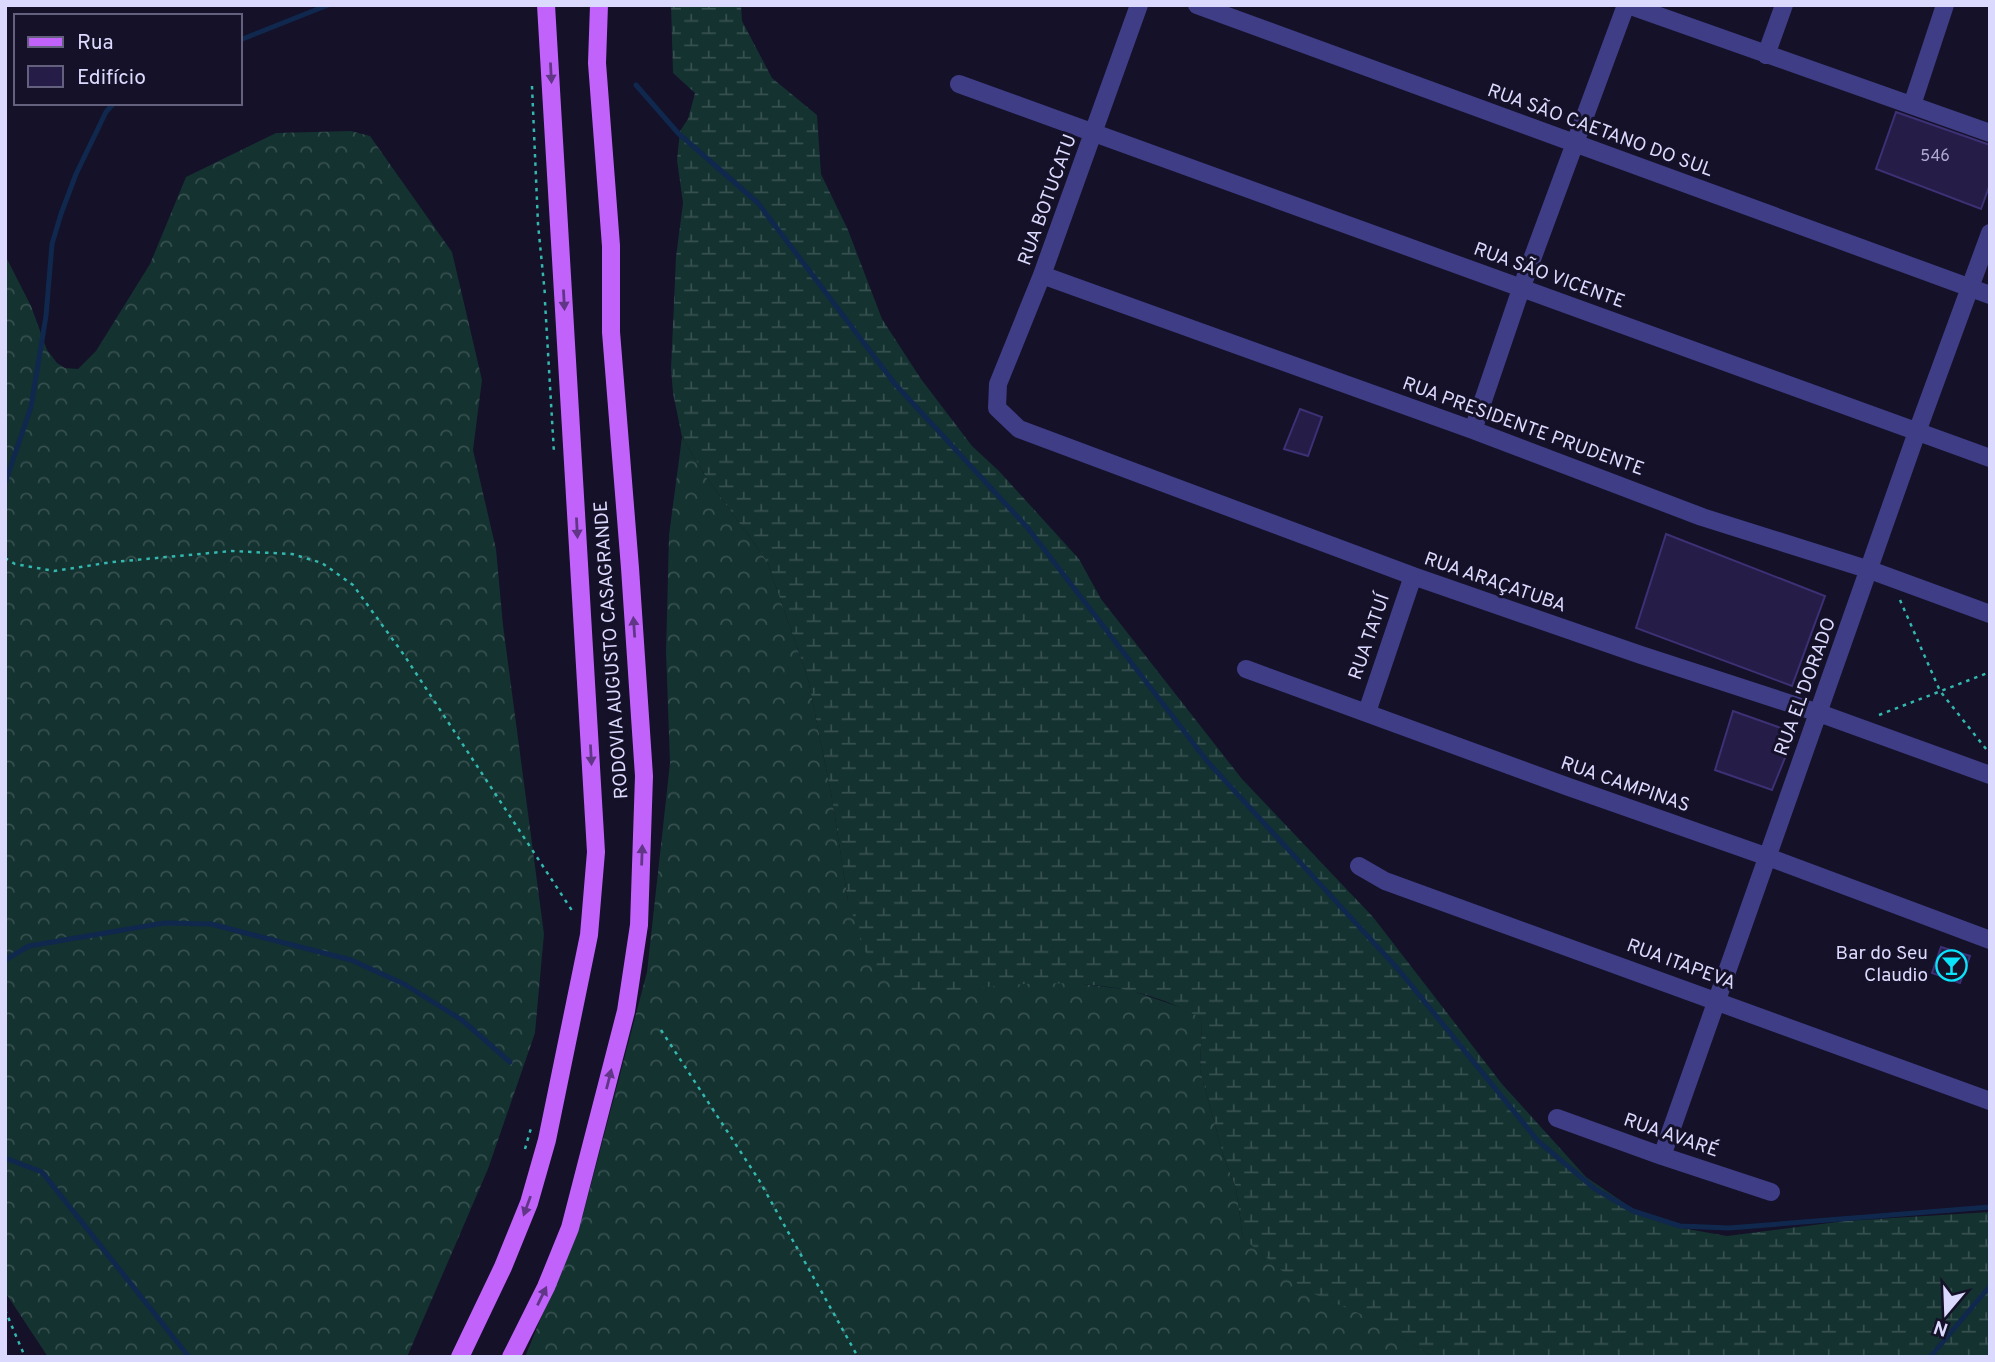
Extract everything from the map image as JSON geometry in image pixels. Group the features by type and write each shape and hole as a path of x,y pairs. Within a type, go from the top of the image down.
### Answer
{"main road":[{"path":"460,1357 503,1267 529,1203 547,1140 589,935 596,852 546,5"},
{"name":"RODOVIA AUGUSTO CASAGRANDE","path":"511,1357 546,1287 570,1228 592,1151 626,1010 639,925 644,776 611,332 611,246 597,63 599,5"}],"street":[{"name":"RUA BOTUCATU","path":"997,408 998,384 1042,275 1139,5"},
{"name":"RUA SÃO CAETANO DO SUL","path":"1196,5 1990,295"},
{"path":"1473,430 1521,289 1627,5 1990,133"},
{"path":"1766,55 1784,5"},
{"path":"1912,105 1945,5"},
{"name":"RUA SÃO VICENTE","path":"959,84 1990,458"},
{"name":"RUA EL'DORADO","path":"1662,1156 1917,432 1990,233"},
{"name":"RUA PRESIDENTE PRUDENTE","path":"1042,275 1473,430 1702,517 1870,570 1990,614"},
{"name":"RUA ARAÇATUBA","path":"997,408 1019,429 1413,576 1819,713 1990,775"},
{"name":"RUA TATUÍ","path":"1367,712 1413,576"},
{"name":"RUA CAMPINAS","path":"1247,669 1990,940"},
{"name":"RUA ITAPEVA","path":"1359,866 1385,881 1990,1101"},
{"name":"RUA AVARÉ","path":"1557,1118 1771,1192"}],"path":[{"path":"532,78 537,224 545,297 555,463"},
{"path":"5,558 15,564 54,571 113,562 232,551 292,554 322,563 353,585 397,645 573,911"},
{"path":"1891,578 1940,691 1990,754"},
{"path":"1852,725 1990,673"},
{"path":"574,917 576,904"},
{"path":"661,1030 759,1180 858,1357"},
{"path":"523,1157 534,1116"},
{"path":"5,1310 25,1357"}],"green space":[{"path":"671,5 741,5 742,21 772,78 817,115 821,174 848,230 882,319 921,379 972,446 999,471 1079,559 1101,599 1242,779 1373,917 1502,1084 1586,1177 1642,1215 1676,1227 1727,1236 1845,1221 1990,1212 1990,1357 1434,1357 1372,1319 1305,1290 1243,1238 1236,1188 1223,1155 1200,1070 1202,1019 1167,1002 1131,991 1094,985 1018,984 904,997 867,956 848,901 832,798 808,679 767,561 706,477 682,437 671,369 676,257 683,203 677,160 680,131 688,119 695,93 673,73"},
{"path":"351,131 370,136 452,252 482,380 473,450 496,549 503,625 544,934 535,1033 488,1169 407,1357 48,1357 5,1292 5,255 31,306 47,350 57,363 65,368 78,369 96,351 150,264 186,177 276,133"},
{"path":"682,437 706,477 767,561 808,679 832,798 848,901 1015,983 1075,983 1130,990 1188,1010 1202,1019 1200,1070 1223,1155 1236,1188 1243,1238 1434,1357 525,1357 583,1215 647,972 670,763 666,652 669,535"}],"building":[{"path":"1896,112 1990,145 1990,184 1981,209 1876,169"},
{"path":"1300,409 1322,417 1308,456 1284,449"},
{"path":"1666,534 1825,596 1792,686 1636,628"},
{"path":"1733,711 1795,733 1772,790 1715,770"},
{"name":"Bar do Seu Claudio","path":"1941,947 1970,956 1960,983 1932,973"}],"waterway":[{"path":"242,39 328,5"},
{"path":"636,85 678,133 758,203 895,384 1027,527 1207,761 1398,969 1538,1141 1595,1189 1633,1211 1680,1226 1729,1228 1990,1207"},
{"path":"5,483 31,407 46,316 52,244 76,174 106,112 112,105"},
{"path":"5,960 29,946 164,923 211,924 351,960 404,984 462,1020 510,1062"},
{"path":"5,1158 42,1172 189,1357"},
{"path":"1930,1357 1990,1286"}],"place":[{"name":"Bar do Seu Claudio","path":"1951,965"}]}
